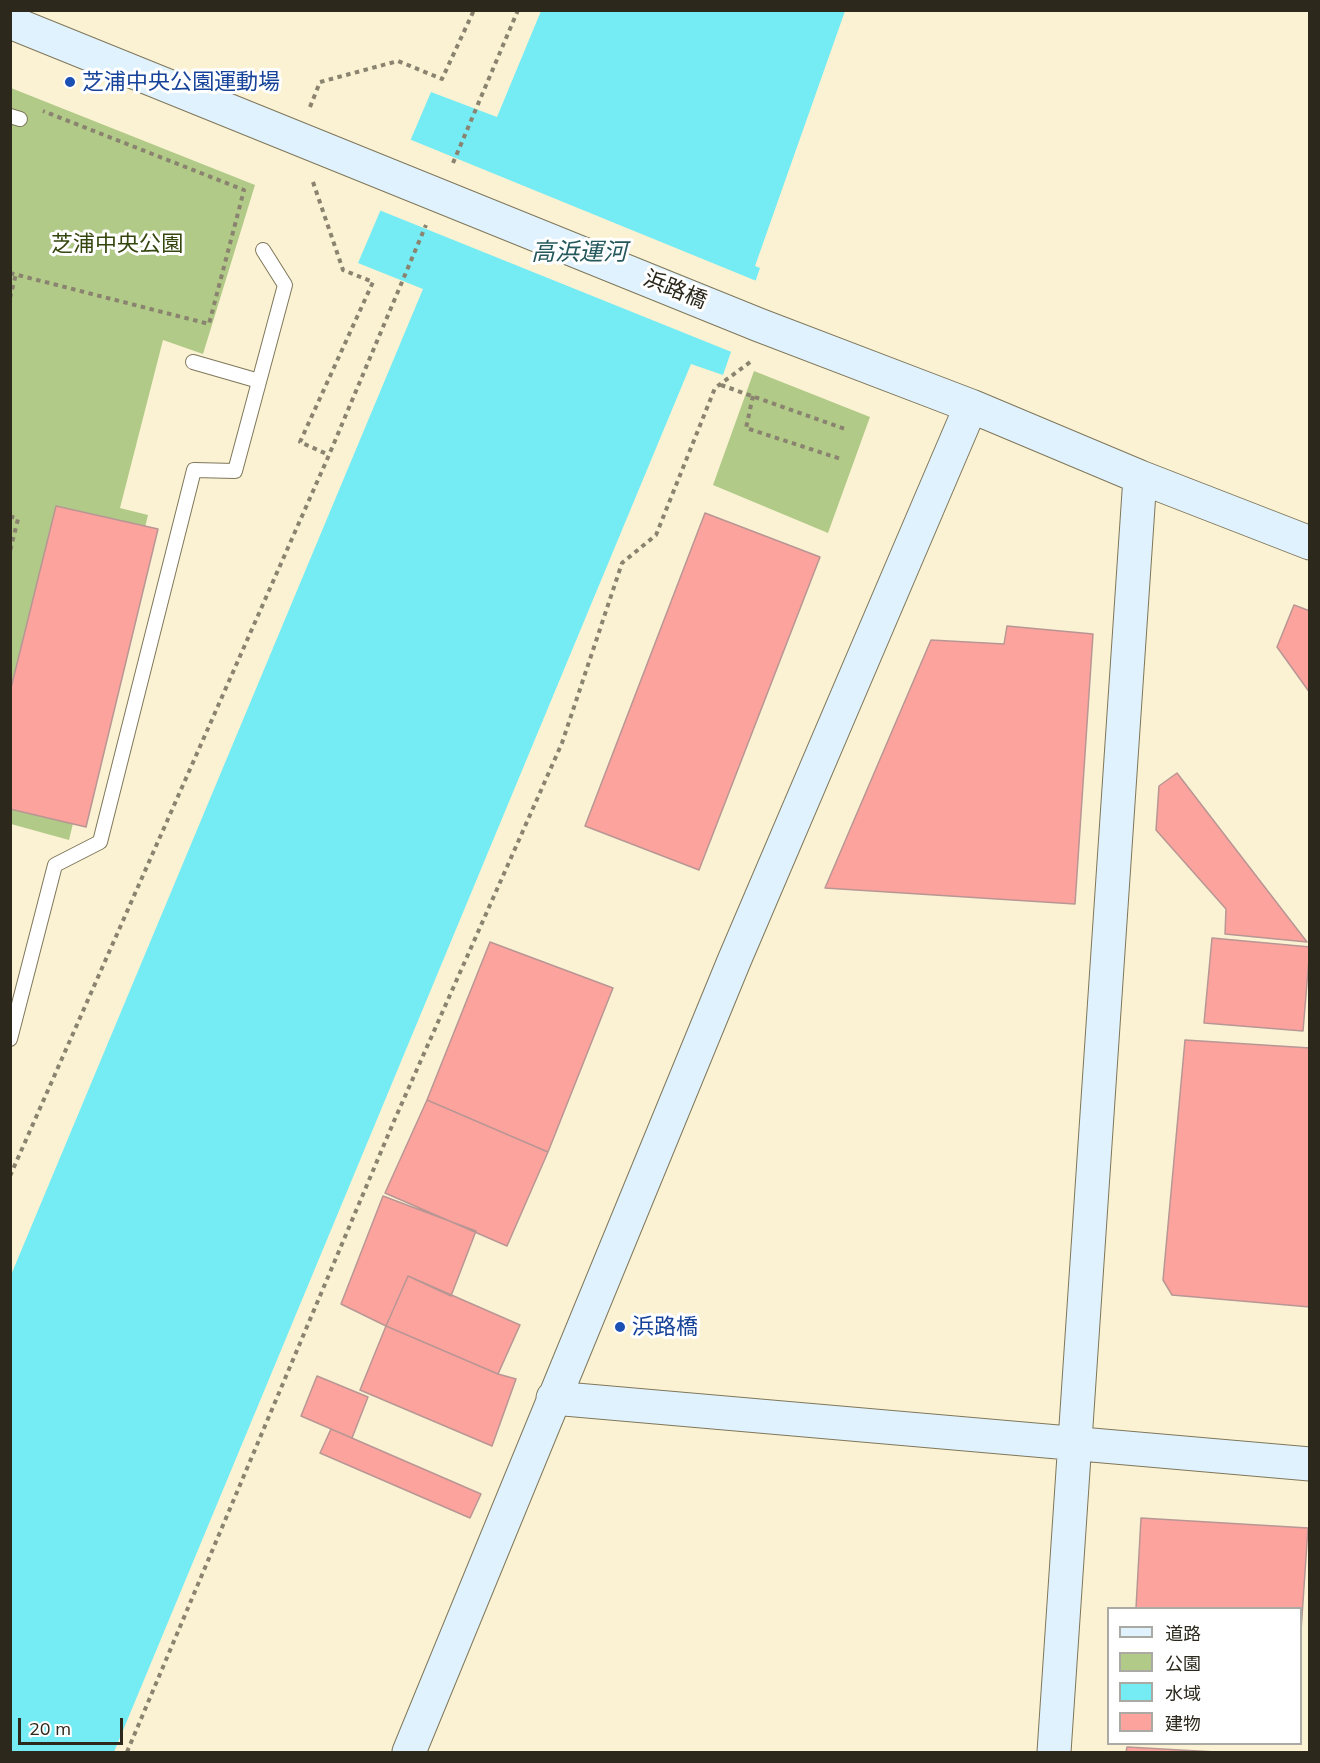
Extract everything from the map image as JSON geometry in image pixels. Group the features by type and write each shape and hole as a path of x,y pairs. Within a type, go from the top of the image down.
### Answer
{"street":[{"name":"浜路橋","path":"10,22 391,174 759,325 971,406 1140,477 1310,543"},
{"path":"409,1752 734,962 971,406"},
{"path":"1054,1752 1140,477"},
{"path":"554,1398 1310,1464"}],"lane":[{"path":"10,1039 55,865 100,842 194,470 235,471 285,285 263,250"},
{"path":"193,362 259,381"}],"path":[{"path":"321,82 398,61 442,79 474,10"},
{"path":"481,97 518,10"},
{"path":"10,273 209,324 244,189 33,107"},
{"path":"297,137 343,270 373,282 300,442 328,455"},
{"path":"10,298 16,274"},
{"path":"10,1176 328,455 401,283"},
{"path":"721,384 848,430"},
{"path":"127,1752 394,1121 562,743 622,563 656,535 715,388"},
{"path":"753,396 746,428 841,459"},
{"path":"10,516 18,519 10,551"}],"green space":[{"name":"芝浦中央公園","path":"11,88 255,185 203,354 163,340 120,508 148,515 69,840 11,824"},
{"path":"754,371 870,417 828,533 713,485"}],"water":[{"name":"高浜運河","path":"541,11 845,11 755,266 760,268 723,375 691,364 114,1752 11,1752 11,1275 423,289 358,263 431,92 497,117"}],"pier":[{"path":"409,139 759,282 734,353 379,210"}],"building":[{"path":"56,506 158,529 86,827 10,809 10,692"},
{"path":"705,513 820,557 699,870 585,826"},
{"path":"1294,605 1310,611 1310,693 1277,647"},
{"path":"1007,626 1093,634 1075,904 825,888 931,640 1004,644"},
{"path":"1177,773 1307,942 1225,934 1226,909 1156,830 1159,786"},
{"path":"1212,938 1310,947 1303,1031 1204,1023"},
{"path":"490,942 613,988 548,1152 427,1100"},
{"path":"1185,1040 1310,1048 1310,1307 1172,1295 1163,1280"},
{"path":"427,1100 548,1152 507,1246 385,1193"},
{"path":"383,1196 476,1231 451,1296 408,1276 386,1326 341,1304"},
{"path":"408,1276 520,1325 498,1374 386,1326"},
{"path":"386,1326 498,1374 516,1379 492,1446 360,1390"},
{"path":"317,1376 368,1397 352,1438 301,1416"},
{"path":"331,1429 481,1494 470,1518 320,1453"},
{"path":"1141,1518 1308,1528 1302,1616 1302,1607 1136,1607"},
{"path":"1127,1747 1216,1752 1126,1752"}],"place":[{"name":"芝浦中央公園運動場","path":"70,82"},
{"name":"浜路橋","path":"620,1327"}]}
